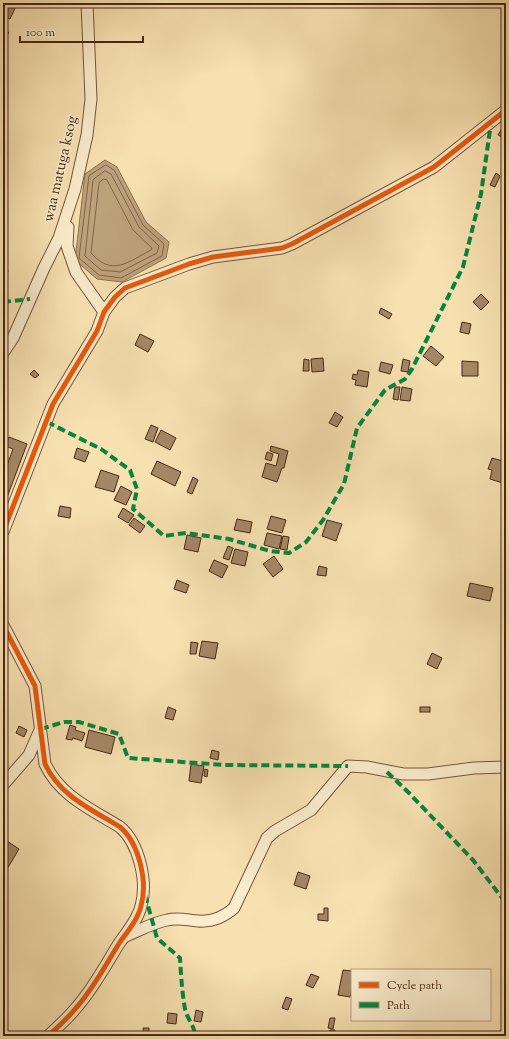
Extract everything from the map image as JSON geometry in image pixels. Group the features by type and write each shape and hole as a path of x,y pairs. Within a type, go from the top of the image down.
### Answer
{"street":[{"name":"waa matuga ksog","path":"3,353 13,338 59,238 74,189 86,135 91,99 87,3"},
{"path":"3,532 53,404 97,331 104,312 114,297 125,288 182,266 213,257 282,248 292,244 434,167 506,110"},
{"path":"74,189 66,241 68,250 76,272 104,312"},
{"path":"3,625 35,686 45,764 49,773 61,789 120,827 126,833 134,848 143,878 144,891 141,907 136,920 77,1008 48,1036"},
{"path":"3,786 29,754 40,729"},
{"path":"124,937 167,920 179,918 199,921 211,920 226,915 234,908 268,838 275,832 311,810 348,766 367,767 403,774 428,774 474,768 506,767"}],"water":[{"path":"105,160 117,167 146,222 169,242 166,258 122,282 97,279 75,260 85,174"}],"building":[{"path":"5,3 16,6 10,19 3,16 3,8"},
{"path":"3,26 9,33 3,38"},
{"path":"504,125 506,127 506,134 504,138 498,135"},
{"path":"496,173 500,176 495,187 490,185"},
{"path":"3,269 8,270 6,282 3,282"},
{"path":"481,294 489,302 481,310 473,302"},
{"path":"381,308 392,314 389,319 379,313"},
{"path":"462,322 471,324 469,334 460,332"},
{"path":"140,334 154,341 148,352 135,345"},
{"path":"431,346 444,357 436,366 423,356"},
{"path":"323,358 324,371 312,372 311,359"},
{"path":"304,359 309,360 309,371 303,371"},
{"path":"403,359 410,361 408,372 401,371"},
{"path":"462,361 478,362 478,376 462,376"},
{"path":"381,362 393,365 390,374 379,371"},
{"path":"34,370 39,375 35,378 30,374"},
{"path":"358,370 369,372 367,387 355,385 356,380 352,379 353,374 357,375"},
{"path":"395,387 400,387 398,400 393,399"},
{"path":"402,387 412,389 410,401 400,400"},
{"path":"335,412 343,417 337,427 329,423"},
{"path":"151,425 158,428 153,442 145,439"},
{"path":"161,430 176,438 170,450 155,442"},
{"path":"9,437 27,444 3,508 3,476 13,449 5,446"},
{"path":"271,446 288,451 284,468 282,468 277,482 262,477 266,463 276,466 279,454 270,451"},
{"path":"77,448 89,452 85,462 74,458"},
{"path":"267,452 273,454 271,461 265,459"},
{"path":"492,458 506,462 506,484 490,479 492,470 488,469"},
{"path":"157,461 181,472 175,486 151,474"},
{"path":"101,470 119,476 114,492 95,487"},
{"path":"193,477 198,480 192,494 187,492"},
{"path":"121,486 132,492 126,505 114,500"},
{"path":"60,506 71,508 70,518 58,516"},
{"path":"123,508 134,515 128,523 118,517"},
{"path":"271,516 286,520 282,533 267,529"},
{"path":"134,518 145,526 140,533 129,525"},
{"path":"237,519 252,522 250,533 234,530"},
{"path":"327,520 342,524 336,541 322,536"},
{"path":"267,533 282,536 279,549 264,545"},
{"path":"187,535 201,538 198,552 184,549"},
{"path":"283,536 289,537 287,550 280,549"},
{"path":"228,546 233,548 229,560 223,558"},
{"path":"235,549 248,552 245,566 231,563"},
{"path":"274,556 283,569 273,577 263,564"},
{"path":"214,560 228,566 222,578 209,571"},
{"path":"319,566 327,568 326,576 317,575"},
{"path":"177,580 189,585 186,593 174,589"},
{"path":"470,583 493,588 490,601 467,596"},
{"path":"202,641 218,643 215,659 199,656"},
{"path":"191,642 198,643 196,654 190,654"},
{"path":"432,653 442,658 437,669 427,664"},
{"path":"168,707 176,710 173,720 165,718"},
{"path":"420,707 430,707 430,712 420,712"},
{"path":"70,725 76,727 75,730 85,733 82,741 73,738 72,740 66,739"},
{"path":"19,726 27,730 24,737 16,733"},
{"path":"89,730 115,737 111,754 85,747"},
{"path":"212,750 219,752 218,760 210,758"},
{"path":"191,764 204,766 201,783 189,781"},
{"path":"205,769 208,770 207,777 204,776"},
{"path":"4,839 19,849 3,876 3,840"},
{"path":"298,872 310,876 306,889 294,885"},
{"path":"324,908 328,908 328,921 318,920 318,914 324,914"},
{"path":"343,970 351,971 350,997 338,995"},
{"path":"311,974 319,977 313,988 306,985"},
{"path":"286,997 292,999 288,1010 282,1008"},
{"path":"196,1010 203,1012 201,1022 194,1021"},
{"path":"168,1013 177,1014 176,1024 167,1023"},
{"path":"330,1018 335,1018 333,1029 328,1028"},
{"path":"143,1028 149,1028 149,1036 144,1036"},
{"path":"330,1030 335,1030 335,1035 337,1036 326,1036 326,1034 329,1035"}],"marked path":[{"path":"47,422 101,449 130,470 137,489 133,509 164,536 186,533 229,539 270,551 289,553 306,542 323,520 344,484 357,428 385,390 405,379 412,369 463,267 481,194 491,123"},
{"path":"3,302 30,299"},
{"path":"41,729 64,722 79,722 119,734 128,758 225,765 348,766"},
{"path":"387,772 473,860 506,903"},
{"path":"145,895 157,938 180,958 185,1009 194,1029 195,1036"}],"cycle path":[{"path":"3,532 53,404 97,331 104,312 115,297 125,288 189,264 213,257 282,248 292,244 434,167 506,110"},
{"path":"3,625 35,686 45,764 51,775 59,785 77,801 120,827 127,834 137,853 142,875 143,896 140,911 135,920 100,976 70,1015 48,1036"}]}
